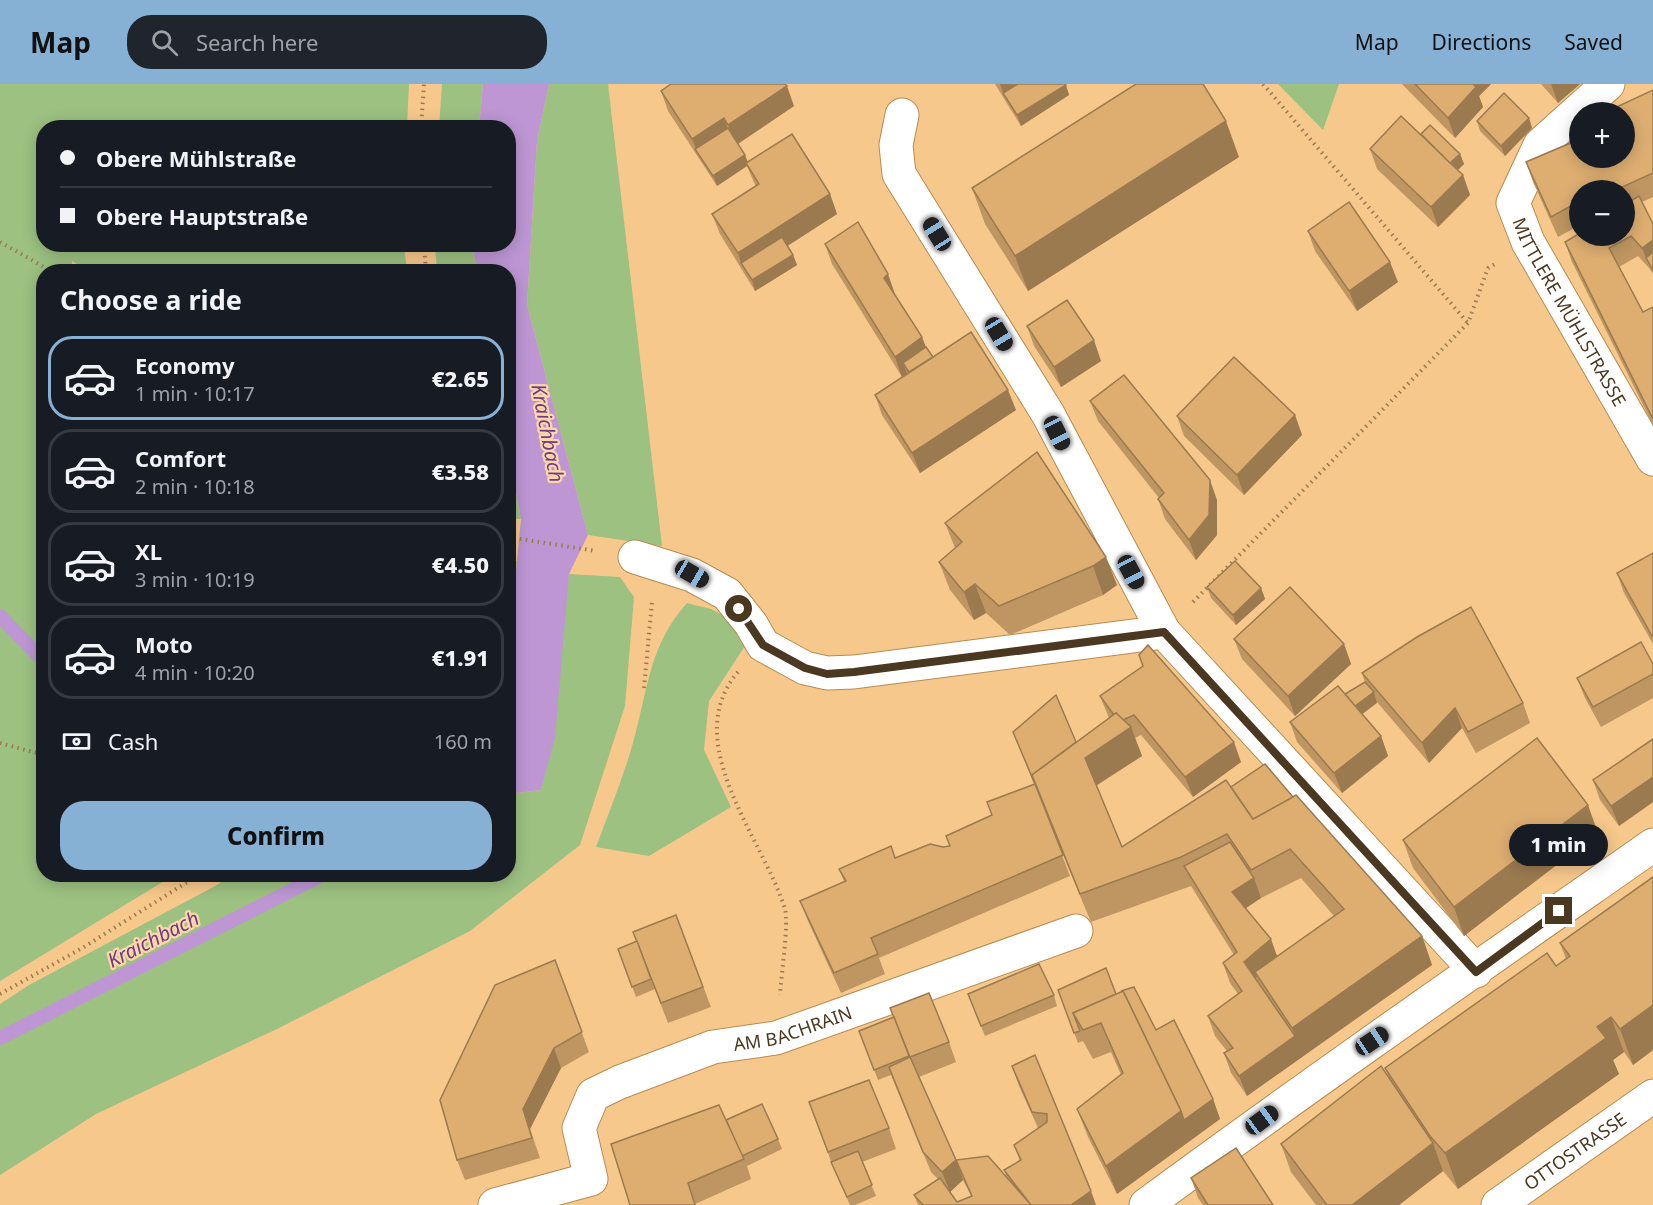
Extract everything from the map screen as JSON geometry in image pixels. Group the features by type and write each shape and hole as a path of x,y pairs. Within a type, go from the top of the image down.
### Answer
{"street":[{"name":"MITTLERE MÜHLSTRASSE","path":"1608,84 1540,145 1513,203 1528,242 1653,459"},
{"path":"902,115 896,145 899,174 1048,414 1164,632 1476,972"},
{"path":"644,559 692,574 727,594 751,624 763,645 805,668 827,674 878,670 1164,632"},
{"path":"1146,1205 1372,1041 1476,972 1653,845"},
{"name":"AM BACHRAIN","path":"495,1205 596,1192 579,1128 593,1095 713,1047 777,1038 1076,931"},
{"name":"OTTOSTRASSE","path":"1498,1205 1653,1096"}],"path":[{"path":"422,120 424,84"},
{"path":"1263,84 1468,323"},
{"path":"0,242 39,264"},
{"path":"1164,632 1468,323 1488,268 1528,242"},
{"path":"516,538 644,559 651,627 644,688"},
{"path":"763,645 726,687 717,709 715,740 731,788 786,911 777,1038"},
{"path":"0,743 36,753"},
{"path":"0,994 103,936 187,882"}],"green space":[{"path":"0,84 409,84 407,120 36,120 36,252 405,252 406,264 77,264 72,261 72,264 36,264 36,882 163,882 0,981"},
{"path":"442,84 483,84 480,120 440,120"},
{"path":"549,84 608,84 662,546 588,535 527,305 537,141"},
{"path":"1278,84 1339,84 1323,130"},
{"path":"436,252 473,252 476,264 436,264"},
{"path":"516,493 521,519 516,519"},
{"path":"569,574 620,577 634,597 625,706 580,845 470,931 277,1029 96,1114 0,1175 0,1004 29,985 221,882 516,882 516,793 541,790"},
{"path":"687,603 711,609 736,622 745,646 709,701 704,750 731,807 649,856 596,847 629,756 657,652 674,619"}],"water":[{"path":"483,84 549,84 537,141 527,305 588,535 569,574 555,737 541,790 516,793 516,571 521,519 516,493 516,264 476,264 473,252 516,252 516,120 480,120"}],"building":[{"path":"671,84 785,84 787,86 728,125 724,118 692,139 661,91"},
{"path":"1018,84 1066,85 1017,115 1003,93"},
{"path":"1136,84 1203,84 1226,121 1015,256 972,188"},
{"path":"1415,84 1473,84 1476,87 1448,118"},
{"path":"1653,90 1653,173 1635,181 1569,180 1569,207 1551,217 1526,162 1569,144 1569,168 1635,168 1635,102 1627,102"},
{"path":"1504,93 1529,118 1501,146 1477,121"},
{"path":"1401,116 1463,175 1431,207 1370,149"},
{"path":"1430,125 1460,154 1450,163 1421,134"},
{"path":"728,128 745,155 713,176 695,149"},
{"path":"792,134 830,194 738,253 712,214 759,184 746,163"},
{"path":"1639,196 1653,224 1653,240 1642,248 1635,240 1635,198"},
{"path":"1349,202 1390,262 1349,291 1308,231"},
{"path":"858,222 888,274 884,278 922,337 895,357 825,244"},
{"path":"782,237 793,255 752,280 741,263"},
{"path":"1569,240 1569,246 1613,246 1609,248 1643,312 1653,307 1653,419 1565,242"},
{"path":"1653,252 1653,270 1646,258"},
{"path":"1067,300 1094,340 1054,367 1027,326"},
{"path":"971,332 1008,390 912,453 875,395"},
{"path":"926,347 933,357 909,372 903,363"},
{"path":"1234,357 1295,415 1237,475 1177,416"},
{"path":"1124,375 1210,480 1209,515 1189,540 1158,499 1164,493 1090,401"},
{"path":"1037,452 1106,557 1093,566 999,606 975,584 964,592 939,562 962,542 945,523"},
{"path":"1653,553 1653,636 1652,636 1617,573"},
{"path":"1235,561 1261,588 1233,615 1207,587"},
{"path":"1290,587 1344,644 1288,696 1234,639"},
{"path":"1471,607 1523,703 1468,732 1455,708 1422,743 1362,673 1417,637"},
{"path":"1641,642 1653,664 1653,674 1593,707 1577,678"},
{"path":"1148,645 1234,742 1185,777 1134,715 1123,720 1116,713 1114,715 1100,696 1143,666 1139,655"},
{"path":"1365,682 1374,692 1355,706 1345,694"},
{"path":"1338,686 1381,736 1334,773 1290,722"},
{"path":"1056,695 1076,742 1032,775 1035,784 1013,732"},
{"path":"1116,713 1131,727 1085,758 1122,847 1226,780 1253,819 1296,795 1422,936 1292,1028 1255,972 1344,909 1290,849 1251,870 1227,834 1181,857 1080,894 1032,775"},
{"path":"1537,738 1588,805 1454,907 1403,840"},
{"path":"1653,739 1653,777 1611,806 1593,780"},
{"path":"1265,764 1293,797 1253,819 1231,787"},
{"path":"1035,784 1063,855 871,938 878,954 834,973 800,901 846,881 839,869 891,846 895,858 930,844 950,846 946,836 992,815 987,802"},
{"path":"1230,842 1254,878 1232,892 1271,939 1244,962 1295,1036 1239,1076 1224,1053 1233,1048 1208,1016 1242,991 1223,963 1237,952 1184,866"},
{"path":"1653,877 1653,1005 1620,1029 1611,1017 1597,1027 1606,1038 1445,1153 1430,1136 1385,1068 1547,953 1556,966 1570,956 1560,943"},
{"path":"676,915 703,987 661,1003 633,932"},
{"path":"637,941 651,979 632,987 618,949"},
{"path":"555,960 582,1032 554,1048 523,1109 532,1138 457,1160 440,1100 495,985"},
{"path":"1039,964 1054,995 981,1026 968,994"},
{"path":"1106,968 1116,994 1073,1013 1080,1031 1074,1033 1058,990"},
{"path":"1134,987 1156,1030 1174,1020 1213,1099 1184,1120 1121,991"},
{"path":"1123,991 1181,1111 1106,1166 1077,1109 1123,1073 1101,1023 1083,1030 1073,1013"},
{"path":"929,993 949,1042 910,1057 890,1008"},
{"path":"894,1017 909,1056 874,1070 859,1031"},
{"path":"1035,1055 1091,1191 1071,1205 1031,1205 1004,1170 1021,1160 1014,1145 1047,1122 1047,1114 1032,1112 1012,1066"},
{"path":"910,1057 956,1160 942,1172 923,1152 889,1067"},
{"path":"1381,1066 1433,1143 1352,1205 1327,1205 1281,1144"},
{"path":"869,1080 889,1128 828,1152 809,1102"},
{"path":"762,1104 778,1139 742,1156 726,1120"},
{"path":"719,1105 744,1159 688,1183 695,1205 630,1205 611,1144"},
{"path":"1236,1148 1273,1205 1208,1205 1191,1178"},
{"path":"858,1151 872,1185 847,1197 831,1162"},
{"path":"988,1156 1031,1205 923,1205 914,1195 940,1178 957,1202 972,1196 956,1160"}],"waterway":[{"path":"0,616 36,653"},
{"name":"Kraichbach","path":"0,1038 308,882"}],"route":[{"path":"739,609 763,645 805,668 827,674 1164,632 1476,972 1559,911"}]}
